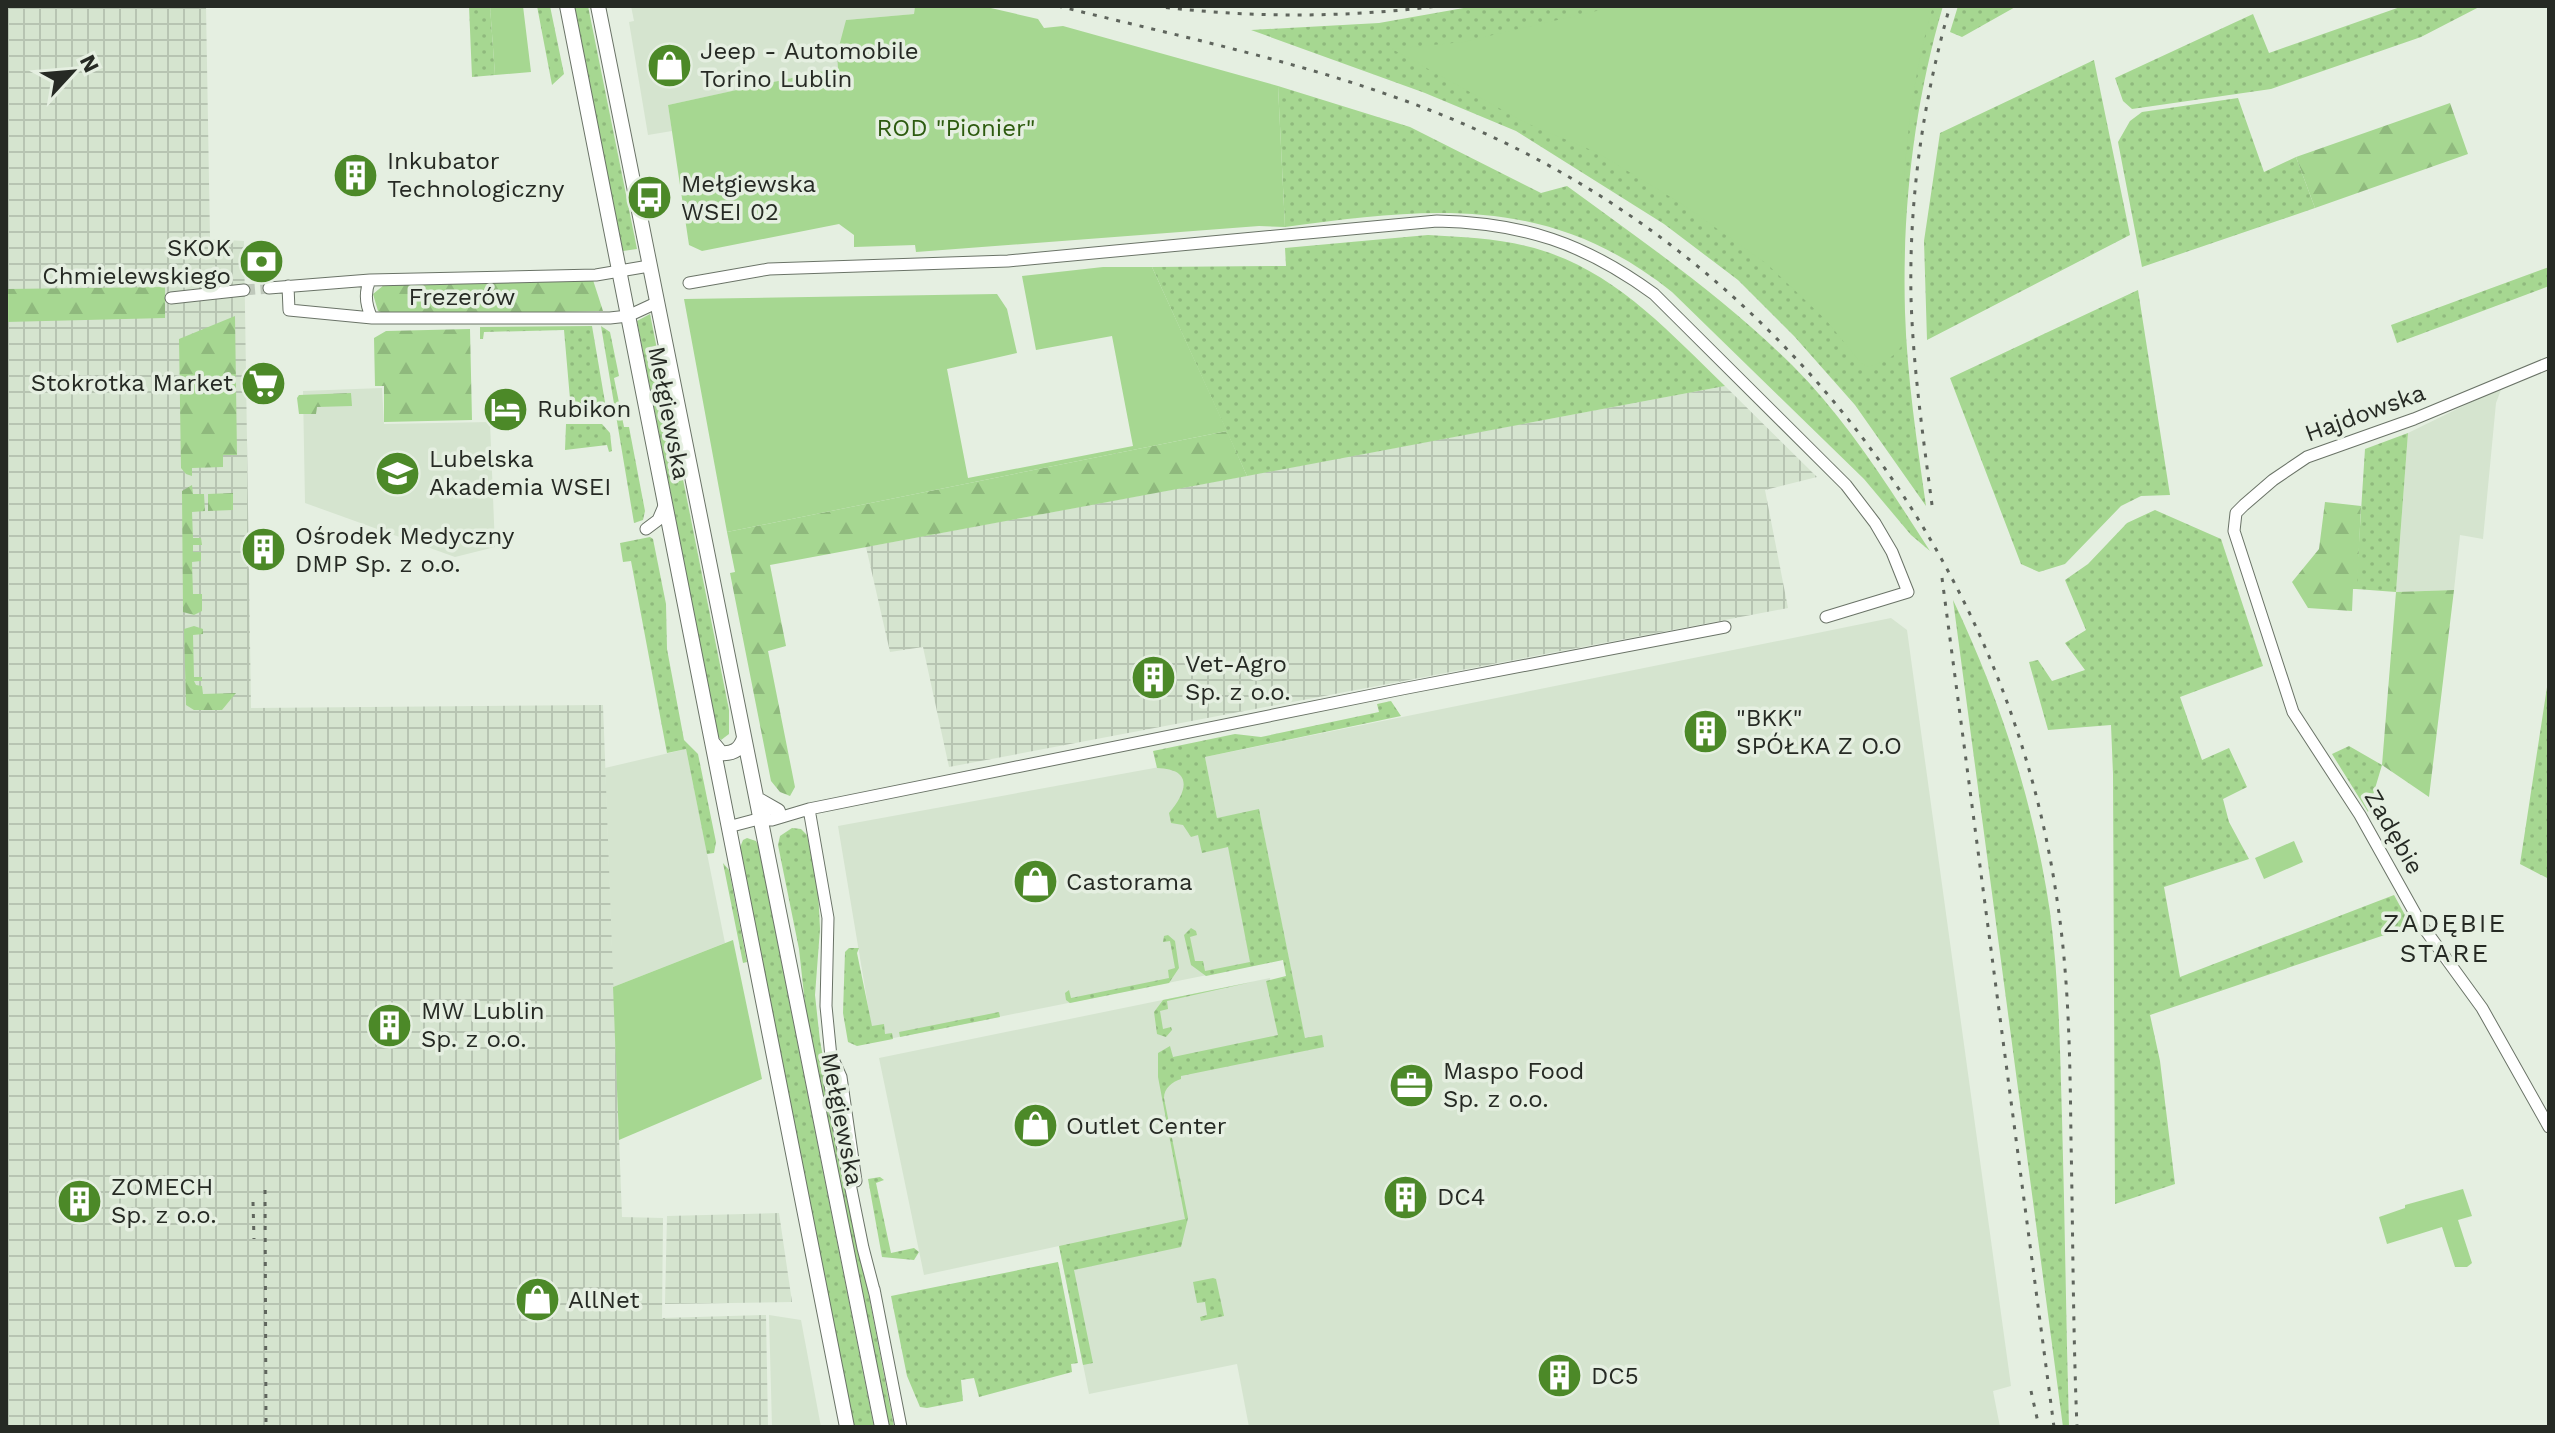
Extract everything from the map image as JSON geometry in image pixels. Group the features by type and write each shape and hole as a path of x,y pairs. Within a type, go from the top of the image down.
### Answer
{"main road":[{"name":"Mełgiewska","path":"567,6 847,1427"},
{"name":"Mełgiewska","path":"598,6 882,1427"},
{"path":"710,738 721,753 728,754 736,751 744,738"},
{"path":"757,799 778,811"}],"street":[{"path":"689,283 769,269 1008,261 1437,221 1494,224 1554,239 1622,271 1654,294 1846,485 1875,523 1892,552 1908,592 1826,617"},
{"name":"Frezerów","path":"269,288 370,280 584,275 649,266"},
{"path":"370,280 366,298 372,318"},
{"name":"Frezerów","path":"288,286 289,310 372,318 475,320 628,316 656,303"},
{"path":"171,298 244,290"},
{"name":"Hajdowska","path":"2236,542 2236,513 2263,487 2307,457 2388,429 2549,363"},
{"path":"664,506 658,520 646,529 670,537"},
{"name":"Zadębie","path":"2236,542 2293,712 2360,815 2421,924 2482,1008 2549,1127"},
{"path":"728,827 1396,690 1725,627"},
{"path":"761,820 778,811 809,809"},
{"name":"Mełgiewska","path":"809,809 828,918 826,1006 831,1057 841,1077 875,1294 901,1427"}],"shaded area":[{"path":"6,6 206,6 210,239 244,241 251,708 603,705 622,1217 663,1218 662,1318 766,1315 768,1427 6,1427"},
{"path":"631,6 915,6 914,14 846,20 839,68 668,105 672,131 648,135 629,22 634,21"},
{"path":"1725,386 1817,477 1765,490 1788,608 949,767 923,647 890,652 866,547"},
{"path":"2502,387 2496,403 2483,539 2460,535 2454,590 2396,592 2408,433"},
{"name":"Lubelska Akademia WSEI","path":"382,388 384,424 490,422 495,547 455,557 305,503 303,391"},
{"path":"1891,618 1907,630 2011,1386 1993,1391 2000,1427 1249,1427 1237,1364 1089,1394 1059,1246 924,1275 879,1058 1270,978 1283,1042 1305,1039 1259,810 1217,818 1205,757"},
{"path":"686,749 725,943 613,987 605,768"},
{"path":"1198,760 1215,844 1232,841 1257,965 874,1042 838,826"},
{"path":"779,1213 792,1302 665,1304 667,1216"},
{"path":"769,1315 801,1320 821,1427 772,1427"}],"green space":[{"path":"469,6 490,6 495,75 472,77"},
{"path":"490,6 523,6 531,72 495,75"},
{"path":"537,6 550,6 564,74 552,85"},
{"path":"573,6 588,6 637,249 623,251"},
{"name":"ROD \"Pionier\"","path":"915,6 982,6 1038,19 1044,28 1063,26 1278,86 1285,227 1259,226 916,252 915,245 854,247 854,235 839,224 702,251 689,245 668,105 838,68 837,54 846,20 914,14"},
{"path":"1475,6 1943,6 1917,119 1906,235 1908,361 1926,506 1855,405 1794,336 1738,280 1664,224 1516,131 1425,93 1251,30 1379,23"},
{"path":"1618,6 1933,6 1922,47 1908,130 1902,257 1904,341 1894,355 1868,367 1861,363 1826,320 1767,264 1682,204 1596,152 1526,123 1392,49 1463,42"},
{"path":"1958,6 2017,6 1962,37 1950,32"},
{"path":"2403,6 2481,6 2421,37 2271,89 2132,109 2123,101 2115,78 2253,14 2269,53"},
{"path":"2094,60 2130,235 1927,340 1924,241 1940,133"},
{"path":"1278,86 1410,127 1541,193 1567,186 1711,294 1792,365 1849,431 1930,551 1911,535 1864,479 1672,292 1626,260 1580,238 1534,223 1487,215 1389,215 1285,227"},
{"path":"2238,98 2264,172 2296,157 2315,208 2142,267 2118,142 2130,121 2142,112"},
{"path":"2450,103 2468,154 2315,208 2296,157"},
{"path":"1428,235 1514,243 1556,255 1584,268 1658,321 1725,386 1247,476 1152,267 1286,266 1285,248"},
{"path":"1103,267 1152,267 1227,431 727,532 684,299 997,294 1007,309 1017,353 947,369 968,478 1133,446 1112,336 1036,350 1022,276"},
{"path":"2549,267 2549,286 2397,343 2391,325"},
{"path":"593,280 603,311 390,315 378,311 373,294 384,285"},
{"path":"165,287 165,318 6,322 6,289"},
{"path":"2138,290 2170,495 2141,496 2121,506 2065,564 2039,572 2021,564 1950,378"},
{"path":"650,314 729,710 729,734 721,740 637,321"},
{"path":"235,316 237,455 223,455 223,467 192,468 192,476 181,468 179,339"},
{"path":"592,326 606,408 605,414 599,417 566,418 566,400 570,399 564,330 484,332 483,339 480,339 480,327"},
{"path":"601,326 610,332 619,376 614,378 624,427 629,427 645,511 643,520 634,523"},
{"path":"470,329 472,420 384,422 384,386 375,386 374,338 386,331"},
{"path":"351,393 352,406 317,407 316,414 299,414 299,395"},
{"path":"566,424 602,424 610,433 612,451 609,452 607,445 565,450"},
{"path":"1227,431 1247,476 770,565 786,646 768,651 795,787 790,796 780,792 771,781 730,573 735,572 727,532"},
{"path":"2408,433 2396,592 2356,589 2365,449"},
{"path":"192,485 193,494 204,494 205,511 192,512 193,538 201,538 202,545 193,545 193,552 201,552 201,561 192,562 193,594 202,594 202,611 194,615 183,612 182,491"},
{"path":"233,493 233,510 208,511 208,494"},
{"path":"2325,502 2361,506 2357,589 2353,589 2352,611 2308,608 2292,582 2319,549"},
{"path":"2155,510 2221,539 2263,666 2180,697 2202,760 2229,748 2247,787 2223,799 2229,822 2249,859 2164,887 2180,977 2394,895 2411,926 2150,1015 2160,1061 2175,1184 2115,1204 2111,725 2048,730 2029,662 2038,660 2052,681 2085,670 2065,643 2086,630 2065,580 2088,564 2127,523"},
{"path":"653,539 666,604 667,649 684,740 698,754 716,842 714,853 707,854 686,749 667,753 631,561 623,562 620,543"},
{"path":"2454,590 2429,797 2382,765 2396,592"},
{"path":"1953,600 1986,675 2013,752 2035,831 2050,912 2060,1040 2069,1427 2063,1427"},
{"path":"194,626 203,629 203,634 193,635 194,677 202,677 202,681 194,681 196,685 202,686 203,694 236,693 222,710 194,710 186,705 184,629"},
{"path":"2549,674 2549,879 2520,864"},
{"path":"1391,701 1401,716 1205,757 1217,818 1259,809 1305,1038 1322,1035 1324,1047 1181,1076 1167,1088 1164,1098 1188,1218 1181,1247 1074,1270 1093,1363 1083,1365 1059,1246 1185,1219 1158,1077 1158,1053 1170,1046 1173,1057 1278,1035 1266,981 1286,976 1283,960 1206,976 1191,965 1184,935 1191,928 1197,935 1190,937 1195,961 1203,961 1205,971 1250,962 1228,847 1202,853 1198,835 1191,837 1183,825 1171,823 1169,813 1180,797 1184,783 1177,772 1157,768 1153,751 1235,734 1261,737 1379,712 1377,704"},
{"path":"2349,746 2382,765 2368,812 2332,754"},
{"path":"792,828 801,829 807,835 818,889 820,929 815,995 820,1041 894,1427 887,1427 808,1031 799,949 778,845 780,836"},
{"path":"747,838 758,845 874,1427 853,1427 739,850"},
{"path":"2294,841 2303,862 2264,879 2255,858"},
{"path":"723,863 729,870 747,962 743,963"},
{"path":"1168,935 1175,941 1179,968 1169,983 1070,1003 1066,1000 1065,993 1069,990 1071,998 1169,978 1168,970 1175,968 1170,941 1163,942 1164,936"},
{"path":"733,940 762,1079 619,1140 613,987"},
{"path":"849,948 859,948 857,953 872,1026 884,1024 885,1034 892,1033 893,1039 857,1046 848,1042 843,1013 845,952"},
{"path":"1252,982 1167,1001 1168,1009 1160,1011 1163,1029 1171,1027 1172,1030 1166,1037 1157,1034 1154,1012 1163,1000"},
{"path":"999,1012 1000,1017 900,1037 899,1032"},
{"path":"880,1177 884,1180 876,1183 891,1253 914,1248 919,1252 914,1260 882,1257 868,1179"},
{"path":"2463,1189 2472,1216 2458,1220 2472,1263 2467,1267 2455,1267 2442,1227 2387,1244 2379,1217 2405,1208 2405,1205"},
{"path":"1058,1262 1078,1363 1071,1364 1072,1372 979,1397 974,1378 961,1380 963,1401 920,1407 907,1376 891,1296"},
{"path":"1216,1279 1224,1316 1201,1321 1200,1317 1207,1315 1205,1302 1197,1303 1193,1282"}],"tunnel":[{"path":"244,290 269,288"}],"railway":[{"path":"1058,6 1270,58 1374,90 1475,129 1586,187 1689,259 1781,343 1862,438 1931,541 1987,653 2029,770 2056,893 2064,954 2069,1047 2077,1427"},
{"path":"1154,6 1225,13 1296,15 1367,13 1438,6"},
{"path":"1932,505 1914,349 1912,223 1925,114 1950,6"},
{"path":"1942,578 2054,1427"},
{"path":"265,1190 266,1427"},
{"path":"253,1202 254,1239"},
{"path":"2031,1391 2039,1427"}],"place":[{"name":"Jeep - Automobile Torino Lublin","path":"669,65"},
{"name":"Inkubator Technologiczny","path":"356,175"},
{"name":"Mełgiewska WSEI 02","path":"650,198"},
{"name":"SKOK Chmielewskiego","path":"262,262"},
{"name":"Stokrotka Market","path":"264,383"},
{"name":"Rubikon","path":"506,409"},
{"name":"Lubelska Akademia WSEI","path":"398,473"},
{"name":"Ośrodek Medyczny DMP Sp. z o.o.","path":"264,550"},
{"name":"Vet-Agro Sp. z o.o.","path":"1154,678"},
{"name":"\"BKK\" SPÓŁKA Z O.O","path":"1705,732"},
{"name":"Castorama","path":"1035,882"},
{"name":"MW Lublin Sp. z o.o.","path":"390,1025"},
{"name":"Maspo Food Sp. z o.o.","path":"1412,1085"},
{"name":"Outlet Center","path":"1035,1126"},
{"name":"DC4","path":"1406,1197"},
{"name":"ZOMECH Sp. z o.o.","path":"80,1201"},
{"name":"AllNet","path":"537,1300"},
{"name":"DC5","path":"1560,1376"}],"district":[{"name":"ZADĘBIE STARE","path":"2445,938"}]}
